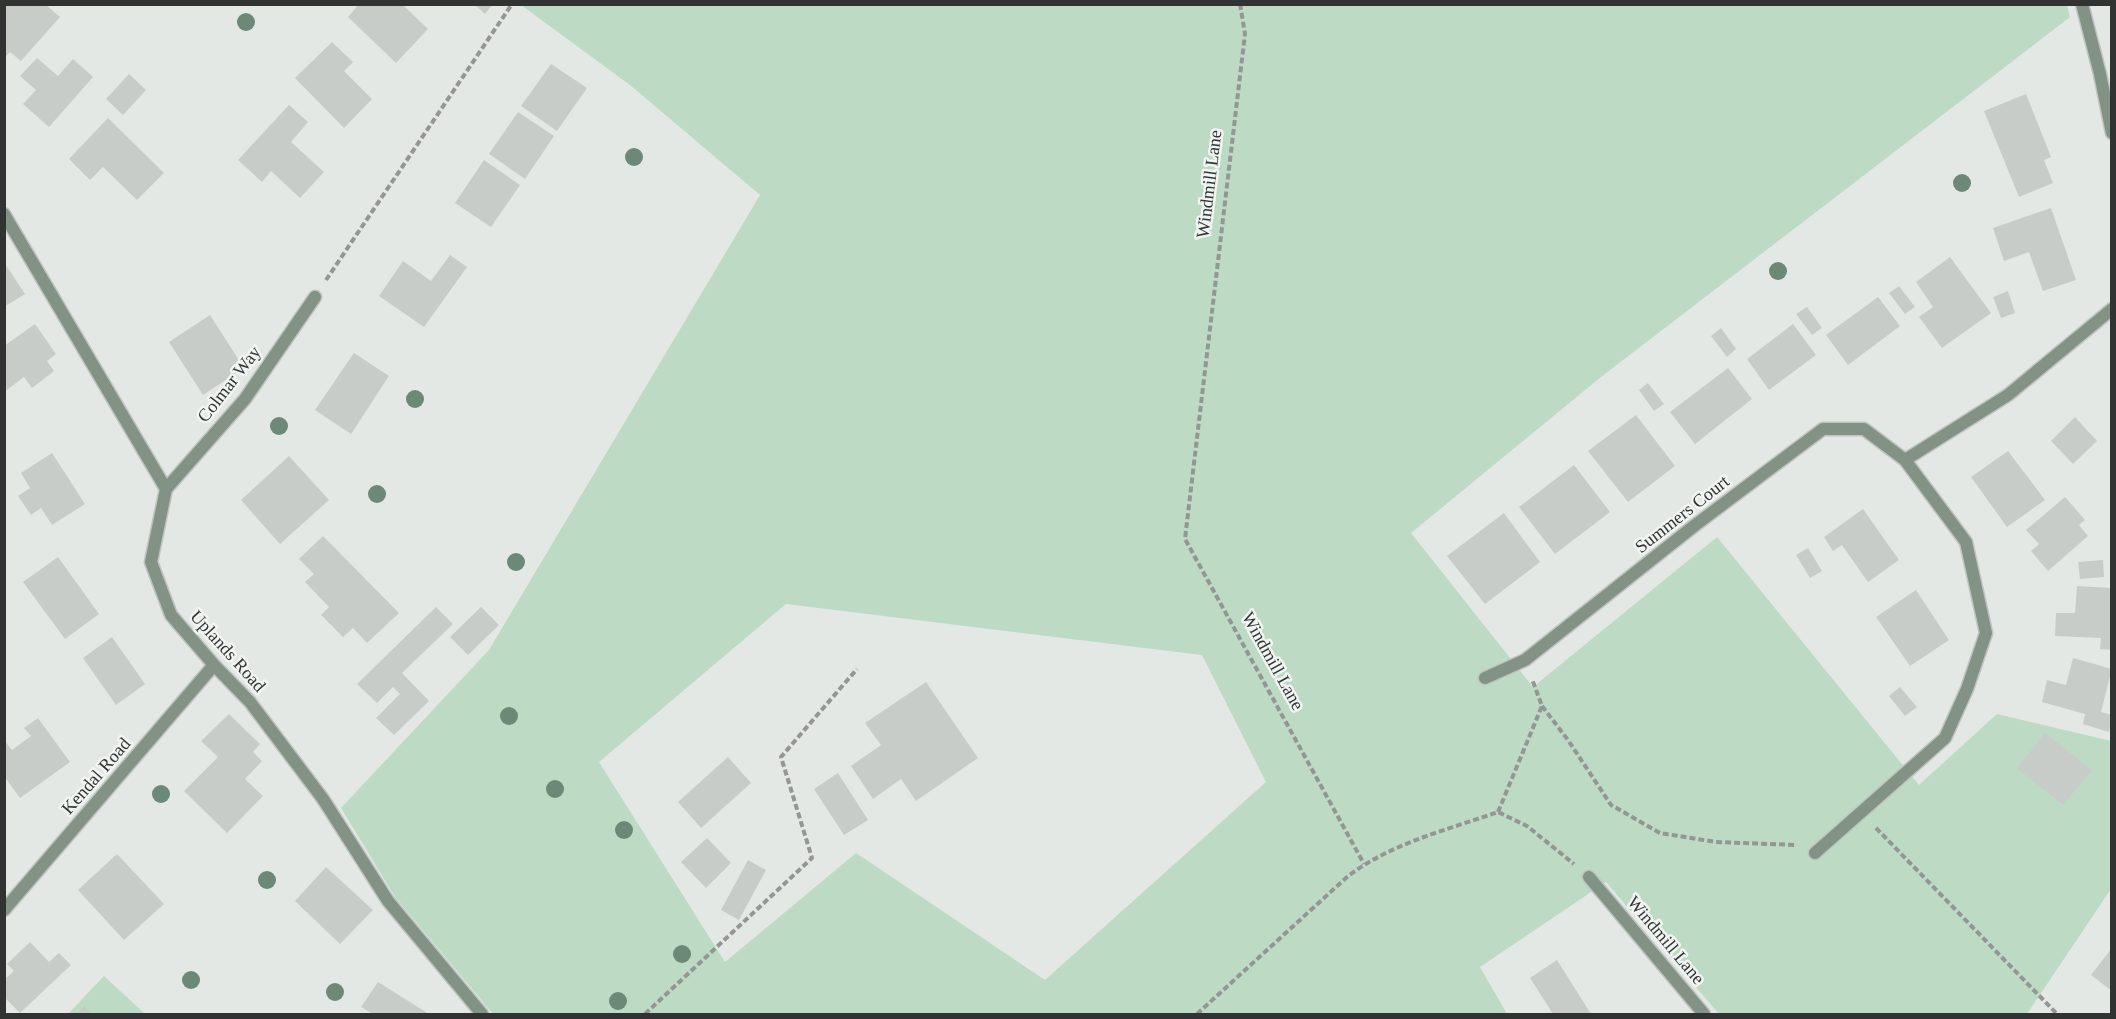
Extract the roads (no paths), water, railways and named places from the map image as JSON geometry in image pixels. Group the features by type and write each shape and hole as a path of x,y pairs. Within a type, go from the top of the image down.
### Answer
{"street":[{"path":"2082,4 2112,133"},
{"path":"4,214 166,489"},
{"name":"Colmar Way","path":"166,489 245,399 315,297"},
{"path":"1905,460 2008,395 2112,309"},
{"name":"Summers Court","path":"1485,678 1525,660 1694,526 1822,429 1864,429 1905,460 1966,542 1986,633 1967,689 1945,738 1815,853"},
{"name":"Uplands Road","path":"166,489 151,562 171,615 250,702 323,799 388,901 482,1014"},
{"name":"Kendal Road","path":"4,910 214,665"},
{"name":"Windmill Lane","path":"1589,877 1704,1014"}]}
